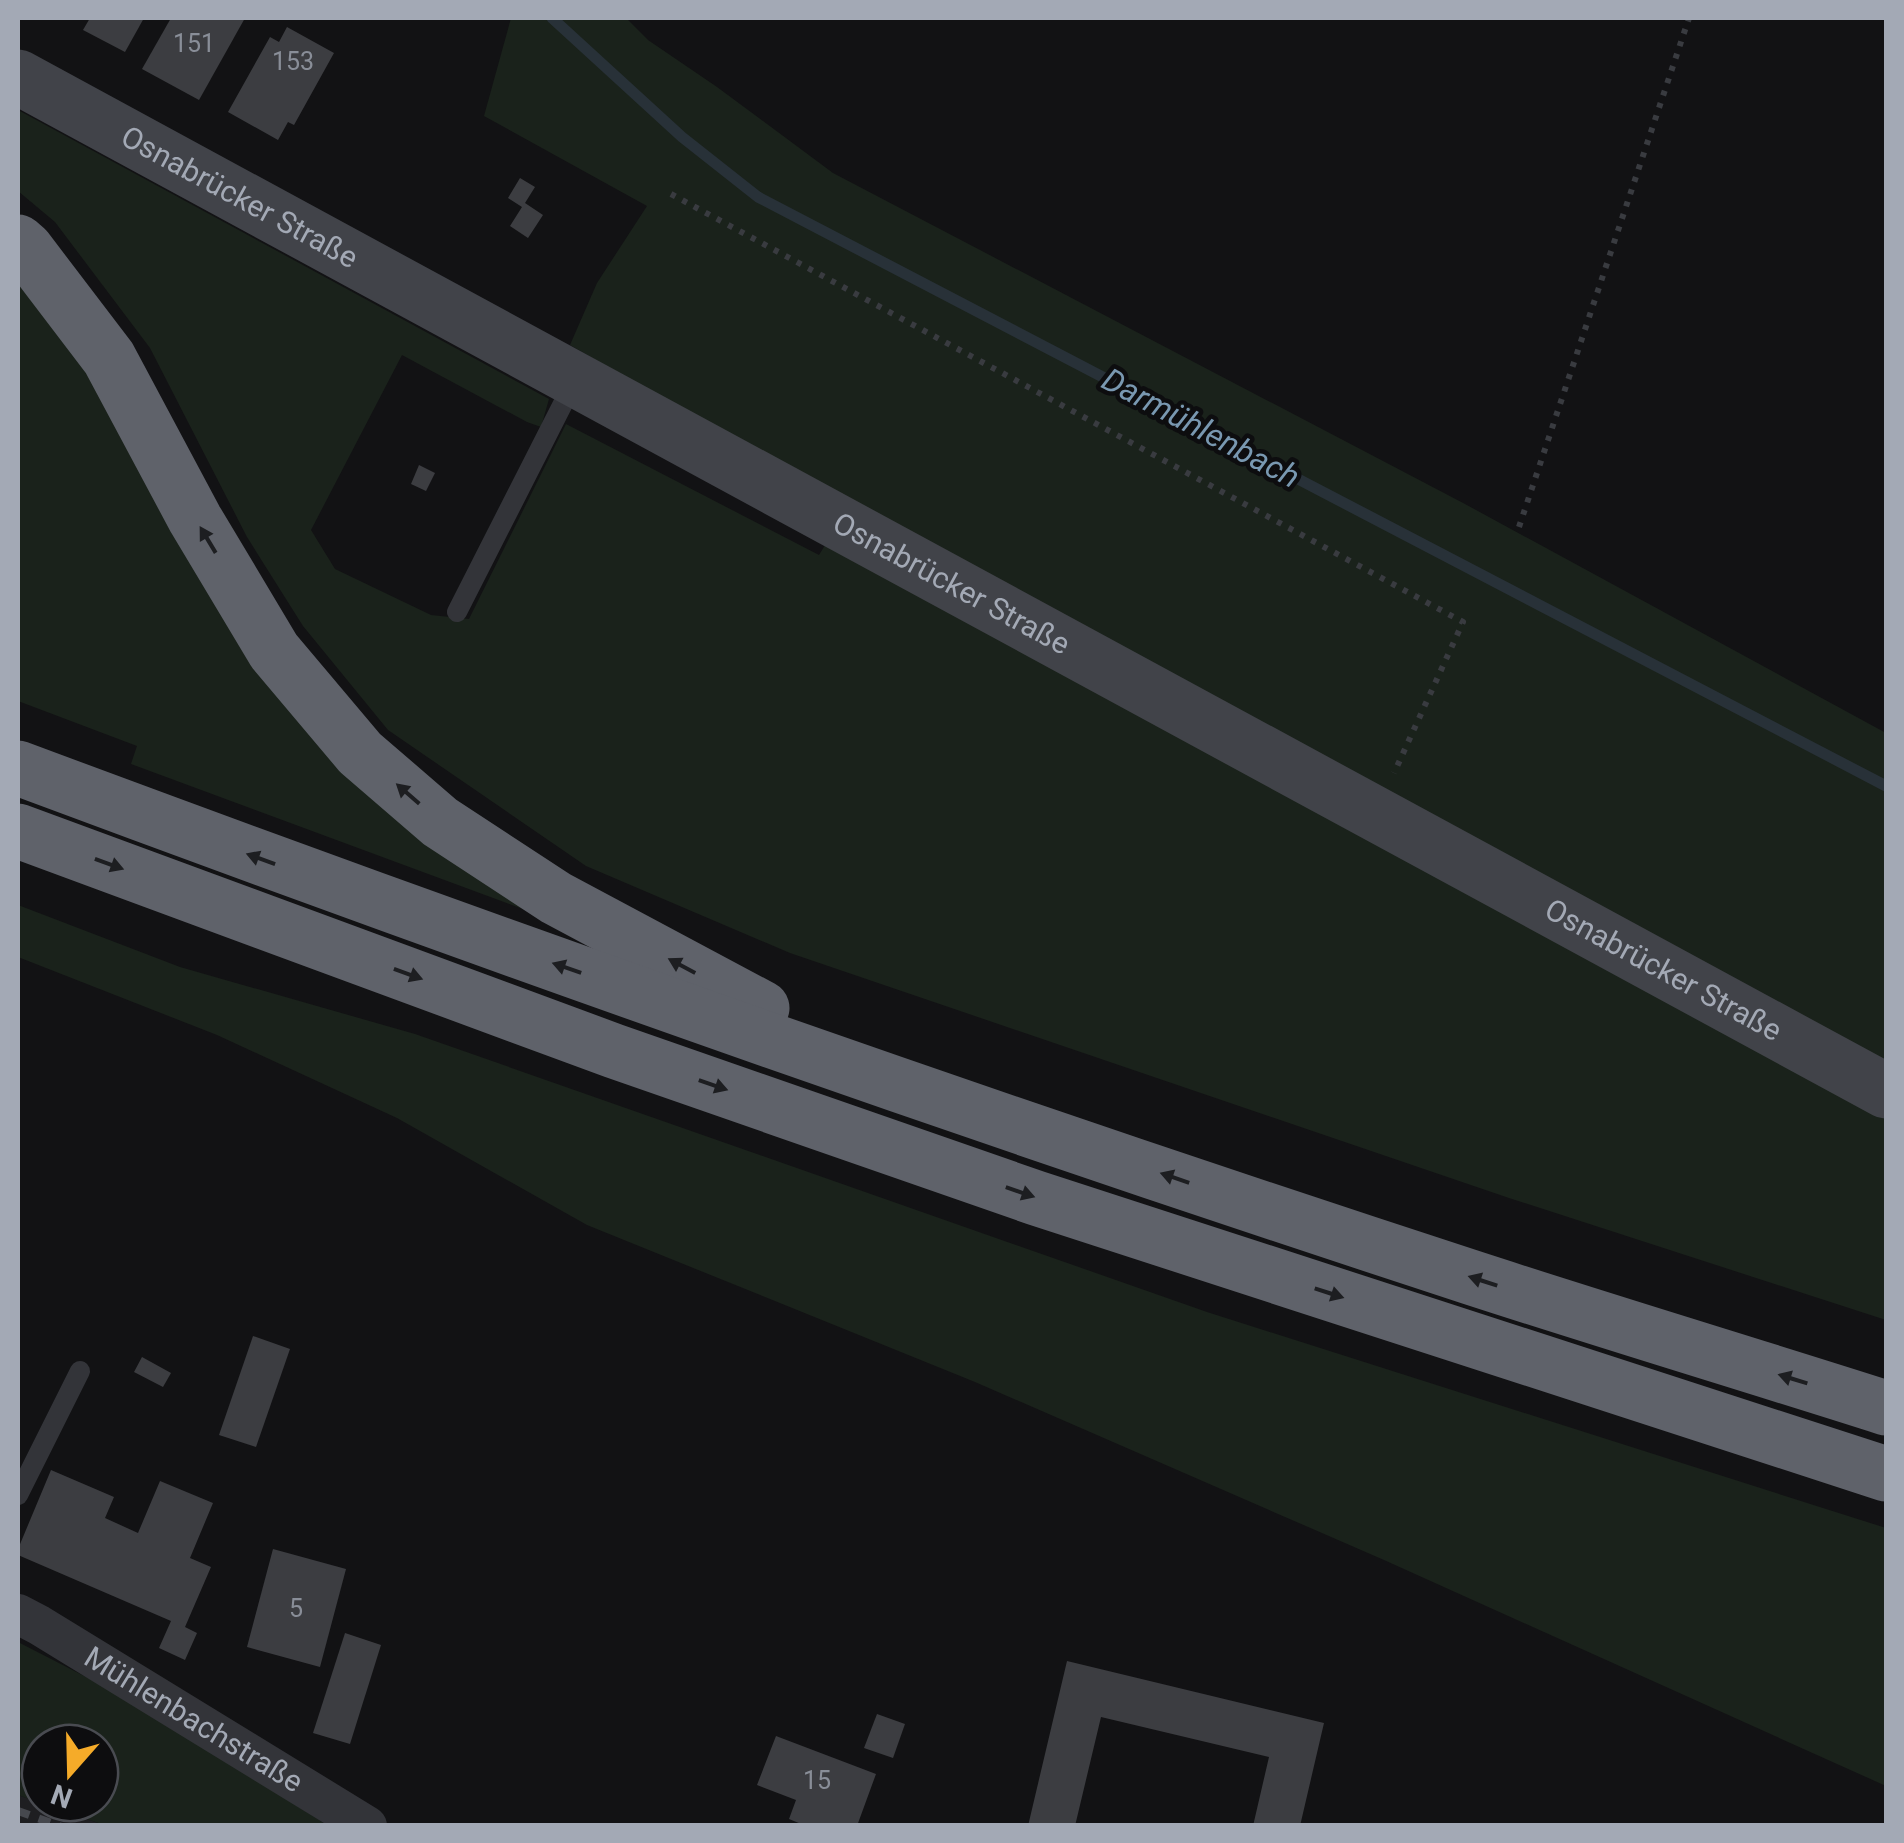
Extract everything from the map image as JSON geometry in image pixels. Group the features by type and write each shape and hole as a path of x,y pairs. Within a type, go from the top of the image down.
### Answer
{"highway":[{"path":"18,242 109,358 195,518 274,651 360,752 440,822 556,898 923,1094"},
{"path":"18,768 334,886 923,1094 1471,1278 1886,1408"},
{"path":"18,831 614,1051 1036,1198 1886,1474"}],"main road":[{"name":"Osnabrücker Straße","path":"18,77 1886,1090"}],"street":[{"name":"Mühlenbachstraße","path":"18,1614 367,1826"}],"lane":[{"path":"457,612 576,378"},
{"path":"18,1495 80,1370"}],"path":[{"path":"1520,527 1689,18"},
{"path":"672,194 1463,622 1374,814"}],"shaded area":[{"path":"511,18 626,18 648,40 833,173 1465,504 1886,733 1886,1320 1509,1198 790,953 586,866 388,730 303,626 247,537 150,348 55,222 18,191 18,110 549,399 541,427 402,355 311,530 335,569 431,615 469,619 566,424 819,555 849,506 570,345 597,283 647,206 484,116"},
{"path":"18,261 175,515 531,912 131,764 137,746 18,701"},
{"path":"18,905 180,967 415,1034 1207,1312 1886,1528 1886,1786 1384,1560 975,1382 587,1225 397,1118 217,1035 18,957"},
{"path":"18,1642 123,1696 327,1825 98,1823 120,1823 120,1723 20,1723 18,1795"},
{"path":"18,1795 20,1823 104,1825 18,1826"}],"building":[{"path":"90,18 144,18 125,52 83,30"},
{"path":"171,18 245,18 199,100 142,69"},
{"path":"287,27 334,53 294,125 288,122 278,140 228,112 270,37 279,42"},
{"path":"520,178 535,187 525,203 543,215 528,238 510,226 522,207 508,198"},
{"path":"419,465 435,473 426,491 411,484"},
{"path":"253,1336 290,1349 256,1447 219,1435"},
{"path":"142,1357 171,1373 163,1387 134,1372"},
{"path":"51,1470 114,1497 105,1518 138,1533 160,1481 213,1503 190,1558 211,1567 185,1627 197,1633 185,1660 159,1648 171,1621 18,1555"},
{"path":"273,1549 346,1569 320,1667 247,1647"},
{"path":"345,1633 381,1645 350,1744 313,1733"},
{"path":"1067,1661 1324,1723 1300,1826 1253,1826 1269,1757 1101,1717 1075,1826 1028,1826"},
{"path":"877,1714 905,1724 893,1758 864,1748"},
{"path":"776,1736 876,1774 857,1826 806,1826 789,1819 796,1800 757,1785"}],"waterway":[{"name":"Darmühlenbach","path":"552,18 682,137 758,197 1886,786"}],"railway":[{"path":"18,1811 60,1826"}]}
